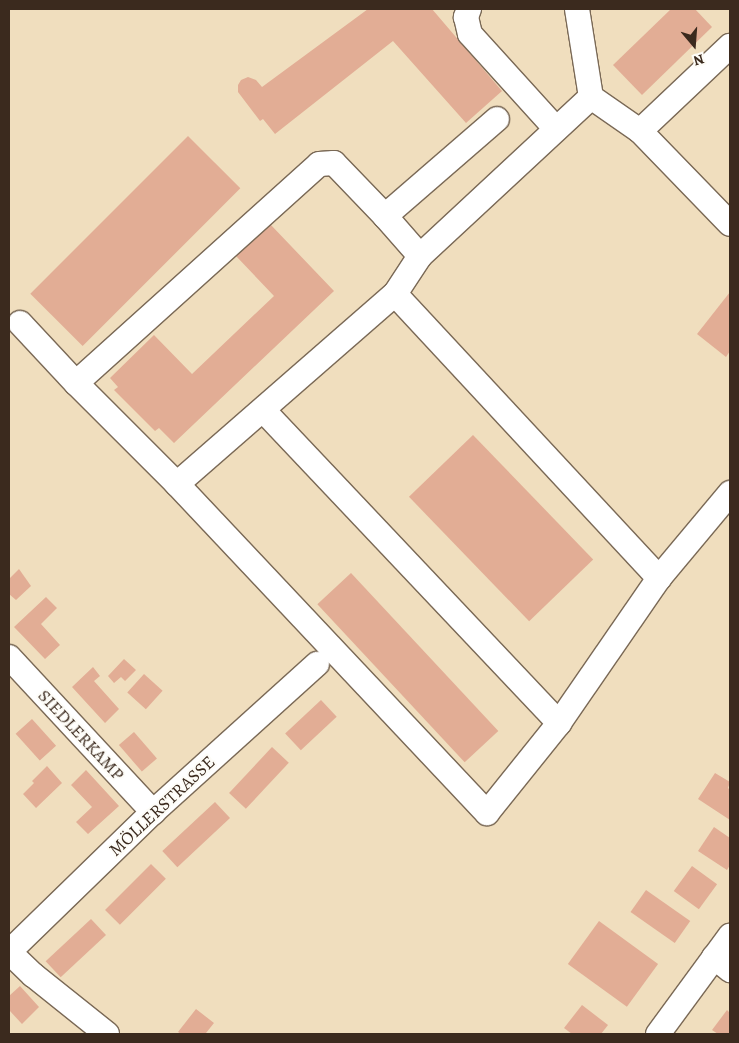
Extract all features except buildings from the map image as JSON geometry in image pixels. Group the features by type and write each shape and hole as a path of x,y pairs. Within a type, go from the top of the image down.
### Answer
{"street":[{"path":"469,9 466,17 470,34 556,129"},
{"path":"577,9 591,97 640,131 730,224"},
{"path":"640,131 730,46"},
{"path":"177,484 395,294 420,256 591,97"},
{"path":"385,216 497,119"},
{"path":"76,383 319,164 334,163 420,256"},
{"path":"395,294 658,578"},
{"path":"20,323 76,383 177,484 487,813 559,723 658,578 730,493"},
{"path":"263,410 559,723"},
{"name":"SIEDLERKAMP","path":"9,657 153,812"},
{"name":"MÖLLERSTRASSE","path":"9,952 153,812 317,664"},
{"path":"658,1034 722,964 730,936"},
{"path":"9,952 33,975 106,1034"}]}
